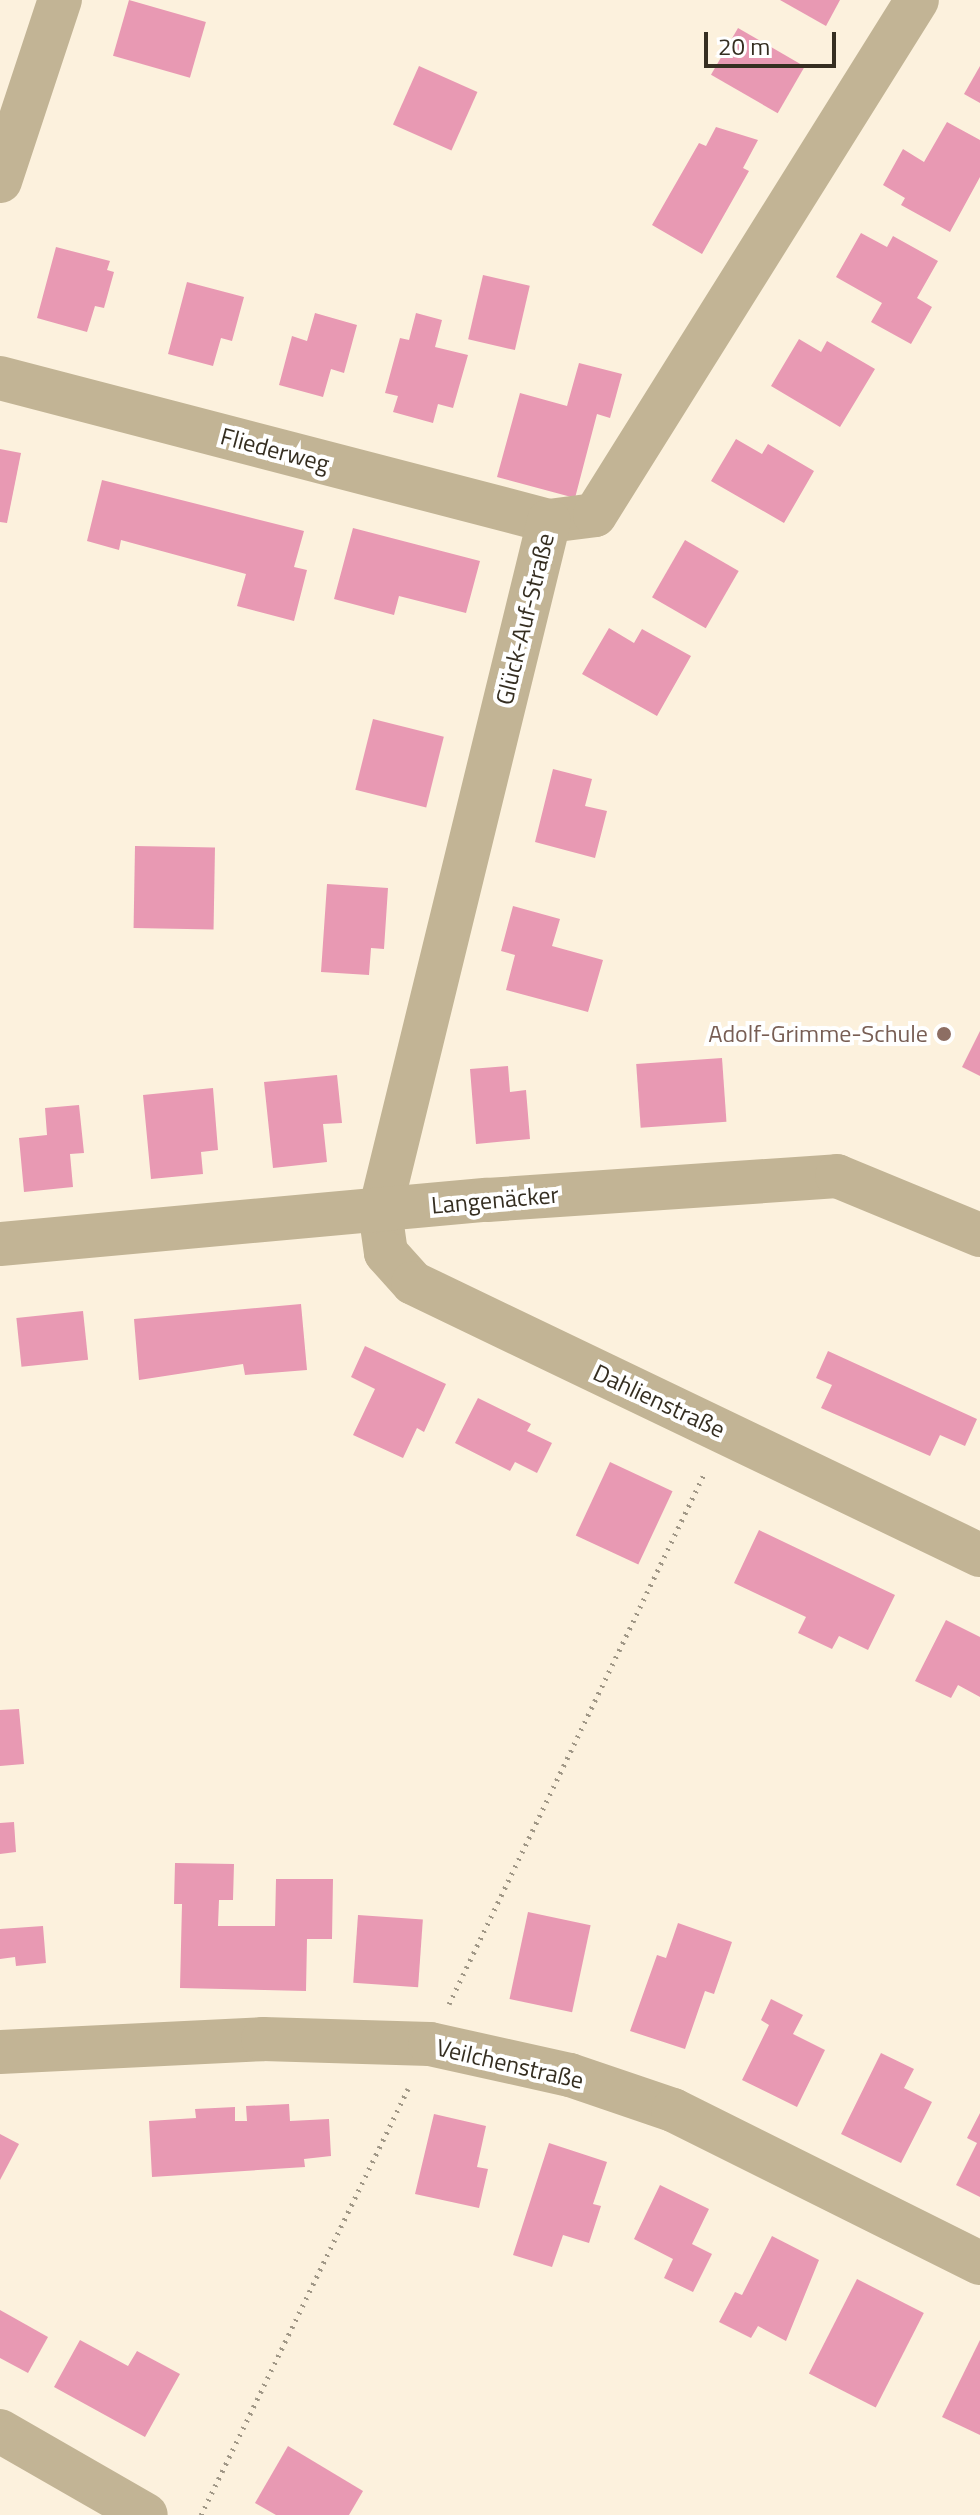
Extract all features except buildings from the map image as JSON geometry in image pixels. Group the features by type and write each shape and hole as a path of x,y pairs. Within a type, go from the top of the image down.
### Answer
{"street":[{"path":"0,181 60,0"},
{"name":"Glück-Auf-Straße","path":"380,1211 549,521 595,515 917,0"},
{"name":"Fliederweg","path":"0,378 549,521"},
{"name":"Langenäcker","path":"0,1244 837,1176 980,1235"},
{"name":"Dahlienstraße","path":"380,1211 386,1253 413,1283 980,1555"},
{"name":"Veilchenstraße","path":"0,2052 263,2039 430,2044 570,2075 673,2110 980,2263"},
{"path":"0,2431 146,2515"}],"path":[{"path":"201,2515 724,1432"}],"place":[{"name":"Adolf-Grimme-Schule","path":"944,1034"}]}
